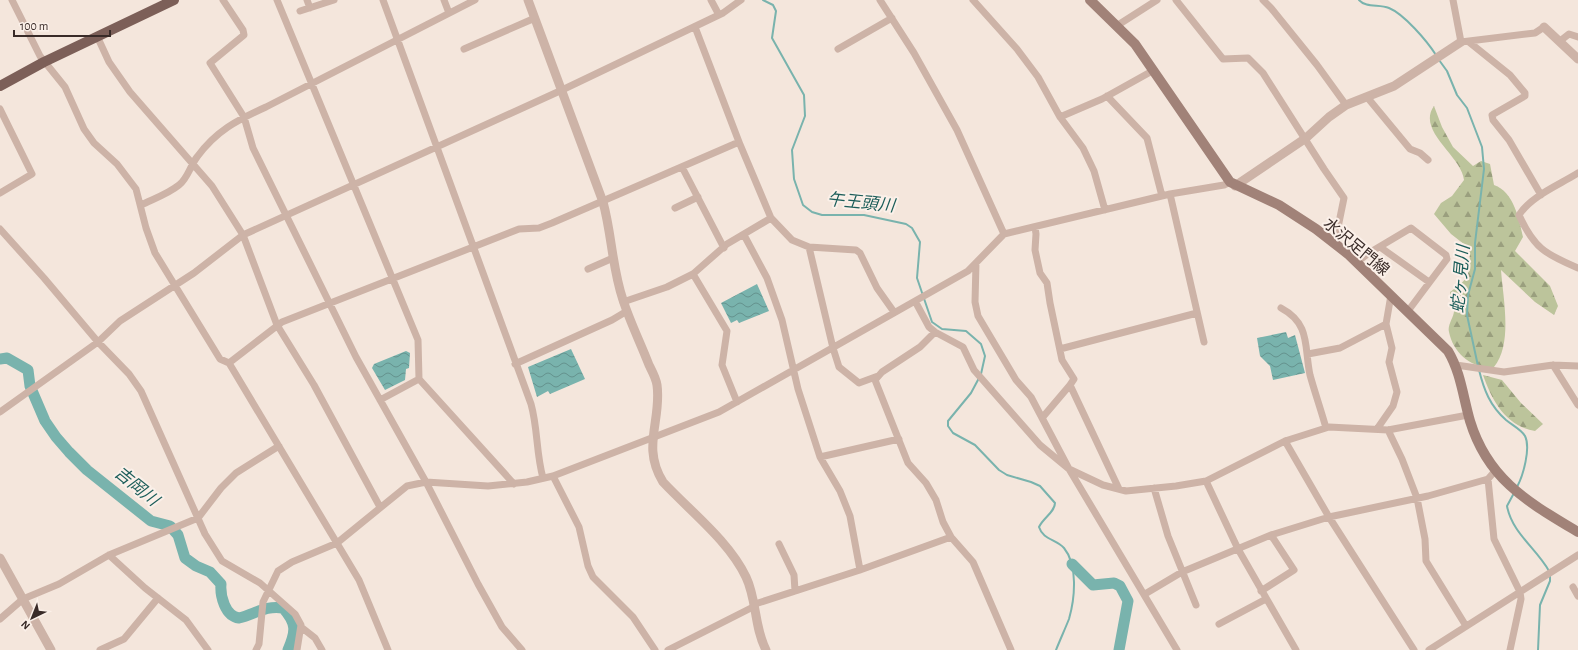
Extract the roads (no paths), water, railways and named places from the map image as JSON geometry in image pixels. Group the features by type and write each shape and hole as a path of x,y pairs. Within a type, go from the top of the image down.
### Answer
{"main road":[{"path":"0,86 44,62 174,0"},
{"path":"1090,0 1118,25 1135,44 1232,184"},
{"name":"水沢足門線","path":"1232,184 1259,195 1300,218 1357,262 1448,351 1456,365 1468,415 1479,445 1495,471 1505,482 1533,505 1578,532"}],"street":[{"path":"12,0 44,62 65,87 84,129 94,143 117,164 136,189 146,228 155,253 220,358 229,363 359,580 388,650"},
{"path":"223,0 243,30 244,35 210,63 244,117 253,148 285,215 380,400 426,482 478,584 502,627 522,650"},
{"path":"307,0 310,8"},
{"path":"300,11 334,0"},
{"path":"383,0 474,247 535,420 538,459 543,478"},
{"path":"444,0 449,13"},
{"path":"141,205 178,186 186,178 192,164 203,149 221,130 475,0"},
{"path":"528,0 603,202 610,228 613,258 623,302 657,384 656,418 652,437 655,462 660,477 738,562 746,577 755,605 758,630 766,650"},
{"path":"711,0 719,14"},
{"path":"0,412 98,342 120,321 194,273 243,235 562,90 695,27 741,0"},
{"path":"880,0 914,53 957,130 1004,234"},
{"path":"973,0 1017,49 1038,77 1060,117 1070,128 1086,154 1094,170 1106,210"},
{"path":"1118,25 1157,0"},
{"path":"1176,0 1223,59 1228,60 1242,57 1252,60 1263,74 1344,198 1336,237"},
{"path":"1263,0 1317,66 1346,106"},
{"path":"1453,0 1465,42 1510,75 1525,93 1525,96 1492,115 1493,120 1508,140 1541,195"},
{"path":"280,1 312,83 418,340 419,379 514,484"},
{"path":"464,49 535,18"},
{"path":"838,49 892,18"},
{"path":"256,650 259,644 263,602 267,590 278,571 292,562 337,543 406,486 426,482 488,486 514,484 553,476 701,419 737,402 794,371 894,312 968,271 1004,234 1166,195 1232,184 1306,138 1329,116 1346,106 1394,86 1465,42 1490,37 1535,33 1544,26 1578,58"},
{"path":"695,27 739,142 771,218 792,240 809,247 856,250 860,253 877,288 894,312"},
{"path":"1560,41 1569,34 1578,37"},
{"path":"97,36 109,62 130,92 212,186 243,235 277,325 314,385 380,507"},
{"path":"1060,117 1107,96 1154,70"},
{"path":"1107,96 1147,138 1166,195 1204,342"},
{"path":"1367,97 1410,149 1420,153 1428,160"},
{"path":"0,109 32,174 0,193"},
{"path":"229,363 277,325 519,229 539,228 552,223 739,142"},
{"path":"682,167 724,248"},
{"path":"1578,173 1541,195 1522,210 1519,215 1522,223 1535,244 1557,260 1578,268"},
{"path":"675,208 698,197"},
{"path":"623,302 667,287 693,274 724,248 771,218"},
{"path":"1035,227 1035,250 1040,273 1047,283 1062,360 1074,379 1042,418"},
{"path":"1357,262 1411,228 1446,254 1447,259 1408,311"},
{"path":"0,229 98,342 129,374 141,391 205,534 222,561 260,584 295,614 301,627 315,638 322,650"},
{"path":"744,235 767,278 782,320 798,389 820,457 840,491 850,516 860,570"},
{"path":"809,247 833,348 839,367 859,383 878,376"},
{"path":"1380,247 1429,282"},
{"path":"588,268 613,258"},
{"path":"976,263 975,302 978,316 1016,380 1031,397 1070,469 1177,650"},
{"path":"693,274 727,331 722,365 737,402"},
{"path":"1377,429 1393,406 1396,392 1389,362 1392,348 1386,324 1391,295"},
{"path":"916,300 929,327 935,332 963,347 982,380 1040,445 1070,469 1103,485 1126,491 1206,481 1285,441 1326,428 1388,430 1468,415"},
{"path":"1281,308 1292,314 1299,323 1306,339 1310,374 1326,428"},
{"path":"516,364 612,320 627,311"},
{"path":"1060,349 1197,313"},
{"path":"1308,354 1340,348 1386,324"},
{"path":"935,332 920,347 882,372 875,380 908,463 926,483 936,500 943,522 951,536 973,562 1011,650"},
{"path":"1456,365 1504,372 1553,365 1578,366"},
{"path":"1553,365 1578,405"},
{"path":"380,400 419,379"},
{"path":"1070,385 1119,489"},
{"path":"1388,430 1402,459 1417,498 1425,539 1426,561 1466,626"},
{"path":"820,457 899,439"},
{"path":"1285,441 1329,517 1414,650"},
{"path":"0,619 23,599 59,584 109,555 198,518 221,488 236,473 279,446"},
{"path":"1145,594 1182,572 1271,535 1329,517 1417,498 1488,479 1495,471"},
{"path":"553,476 579,527 588,566 593,577 633,617 655,650"},
{"path":"1488,479 1494,539 1520,592 1521,599 1510,650"},
{"path":"1206,481 1238,549 1296,650"},
{"path":"1154,488 1168,536 1196,605"},
{"path":"1261,591 1294,570 1271,535"},
{"path":"668,650 755,605 795,590 860,570 951,536"},
{"path":"779,544 794,575 795,590"},
{"path":"109,555 158,598 186,620 208,650"},
{"path":"1429,650 1578,555"},
{"path":"0,558 51,650"},
{"path":"1573,587 1578,596"},
{"path":"100,650 124,639 158,598"},
{"path":"1219,624 1266,599"},
{"path":"297,650 301,627"}],"water":[{"path":"757,284 769,311 739,323 737,320 731,323 721,303"},
{"path":"1286,332 1288,338 1295,335 1305,373 1273,380 1270,366 1260,356 1257,338"},
{"path":"571,349 585,379 550,394 548,391 537,397 528,367"},
{"path":"406,351 410,353 409,368 406,369 405,380 385,390 372,368 374,364"}],"waterway":[{"name":"午王頭川","path":"763,0 773,5 776,11 772,38 804,95 805,116 792,150 794,179 803,205 812,212 822,215 864,215 906,224 912,228 920,242 917,278 932,322 942,329 966,331 981,344 985,356 981,374"},
{"name":"蛇ヶ見川","path":"1359,0 1365,4 1385,7 1395,11 1415,28 1436,55"},
{"name":"蛇ヶ見川","path":"1439,60 1447,71 1457,95 1467,108 1482,147 1484,169 1475,243 1475,269 1468,295 1467,315 1478,366"},
{"name":"吉岡川","path":"0,359 7,358 28,370 30,386 45,421 56,437 87,470 151,521 170,526 178,535 185,558 196,566 210,572 221,584 221,594 224,605 230,614 239,618 266,609 277,607 283,608 291,619 294,628 293,638 288,650"},
{"name":"蛇ヶ見川","path":"1479,370 1486,391 1500,415 1524,434 1527,441 1527,455 1524,469 1517,487"},
{"name":"午王頭川","path":"979,378 971,393 948,421 948,426 953,433 975,445 999,470 1007,475 1040,486 1055,503 1053,509 1039,527 1043,534 1064,548 1072,563 1074,582 1073,601 1069,619 1056,650"},
{"name":"蛇ヶ見川","path":"1514,493 1507,506 1510,516 1519,532 1549,571"},
{"name":"午王頭川","path":"1072,564 1093,585 1114,583 1120,586 1128,601 1119,650"},
{"name":"蛇ヶ見川","path":"1538,650 1540,605 1550,581 1550,575"}]}
